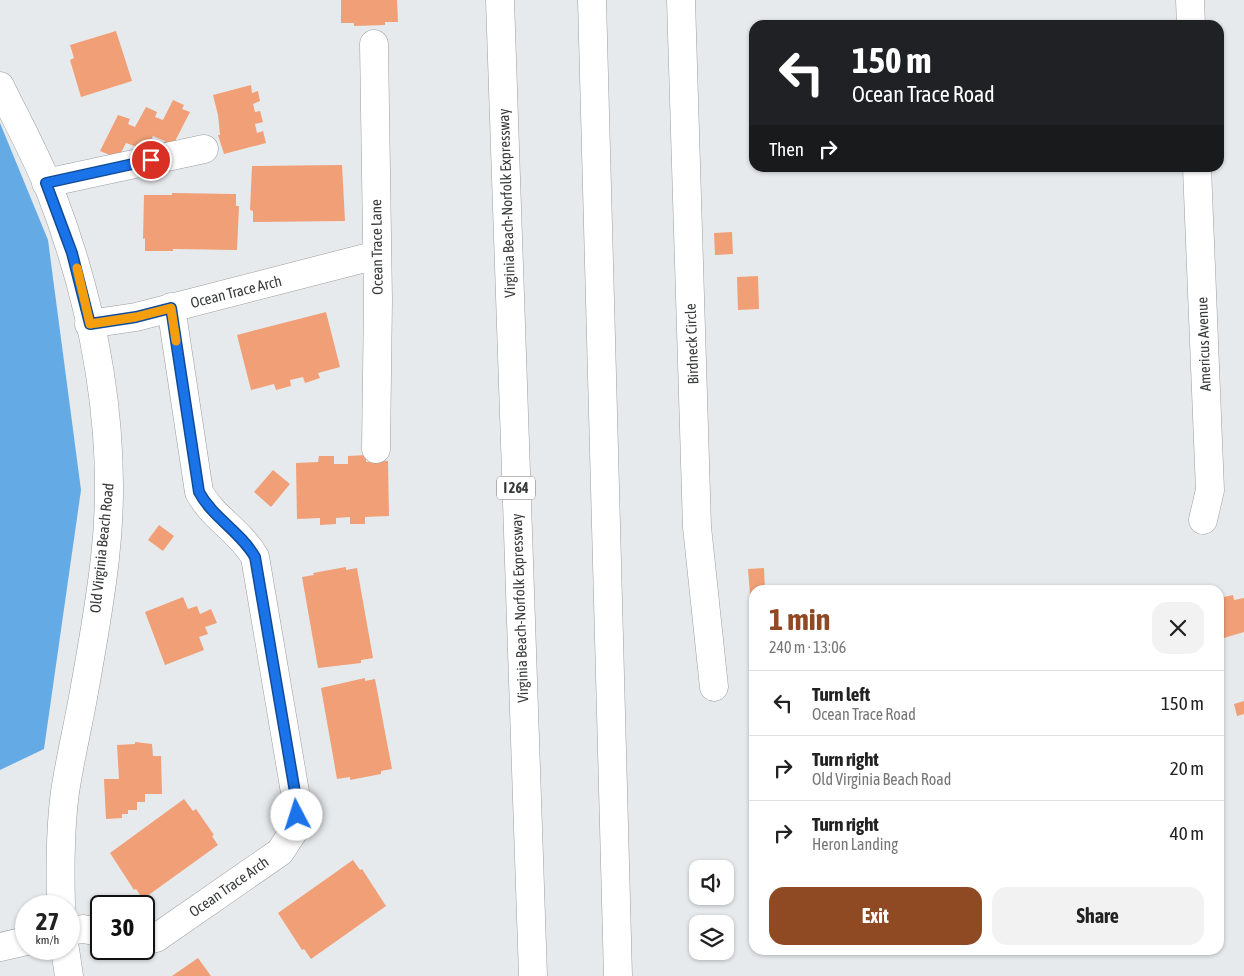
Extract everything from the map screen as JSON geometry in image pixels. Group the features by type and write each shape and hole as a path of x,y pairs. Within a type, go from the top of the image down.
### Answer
{"main road":[{"name":"Virginia Beach-Norfolk Expressway","path":"500,0 533,976"},
{"path":"592,0 599,213 605,555 618,976"},
{"path":"599,213 606,0"},
{"name":"Birdneck Circle","path":"681,0 697,527 714,687"},
{"path":"1190,0 1191,20"},
{"name":"Ocean Trace Lane","path":"374,44 378,255 376,449"},
{"name":"Old Virginia Beach Road","path":"0,86 46,183 72,253 90,324 101,389 109,466 109,508 104,559 85,690 65,793 61,839 61,895"},
{"path":"46,183 204,149"},
{"name":"Americus Avenue","path":"1197,172 1210,490 1202,520"},
{"name":"Ocean Trace Arch","path":"155,938 280,852 297,826 297,804 255,557 247,543 207,507 199,492 171,308 378,255"},
{"path":"90,324 136,317 171,308"},
{"path":"0,947 15,944"},
{"path":"67,960 69,976"}],"water":[{"path":"0,123 48,240 81,490 44,749 0,770"}],"building":[{"path":"341,0 397,0 398,22 385,22 385,25 354,26 354,23 341,23"},
{"path":"116,31 132,81 81,97 70,60 74,58 70,45"},
{"path":"251,85 252,93 258,91 260,101 253,104 255,112 260,111 263,122 255,124 257,133 263,131 266,143 224,154 218,135 220,135 218,115 213,95"},
{"path":"173,100 184,105 182,109 190,112 169,153 161,150 165,141 153,136 142,160 133,157 137,147 126,143 114,166 110,155 100,151 118,115 130,119 128,124 135,127 146,107 157,112 155,117 163,120"},
{"path":"342,165 345,221 253,222 253,211 250,210 252,166"},
{"path":"172,193 236,194 236,206 239,206 237,250 173,249 173,251 145,251 145,238 143,239 144,195 172,195"},
{"path":"732,232 733,254 715,255 714,233"},
{"path":"758,276 759,309 738,310 737,277"},
{"path":"326,312 340,367 318,373 320,378 305,383 303,377 290,380 291,386 276,390 274,384 251,390 237,335"},
{"path":"366,455 366,462 388,461 389,516 365,517 365,524 350,524 350,517 336,518 336,524 320,525 320,518 297,519 296,463 318,462 319,456 334,456 334,464 348,464 348,456"},
{"path":"273,470 290,484 271,507 254,492"},
{"path":"159,525 174,536 163,551 148,540"},
{"path":"346,567 346,570 357,568 373,658 361,660 361,663 318,668 302,577"},
{"path":"764,568 765,585 749,585 748,569"},
{"path":"1233,595 1234,600 1244,598 1244,632 1224,638 1224,597"},
{"path":"183,597 188,609 197,606 200,614 211,609 217,623 205,627 208,634 199,637 204,650 165,665 145,612"},
{"path":"365,678 365,681 375,679 392,769 381,771 381,774 350,780 350,777 337,779 321,688"},
{"path":"1244,701 1244,714 1237,716 1234,704"},
{"path":"135,742 152,744 153,756 161,756 162,794 145,794 145,802 137,802 137,810 128,810 128,814 122,814 122,818 106,819 104,779 119,779 117,745 135,744"},
{"path":"184,799 193,811 196,809 214,835 212,836 218,845 149,895 140,895 136,889 134,890 110,853"},
{"path":"353,860 360,870 362,869 386,906 311,959 304,949 302,950 278,913"},
{"path":"198,958 211,976 172,976"}],"slow traffic":[{"path":"77,268 90,324 136,317 171,308 176,341"}],"route":[{"path":"151,160 46,183 67,236 90,324 136,317 171,308 199,492 207,507 247,543 255,557 297,804 297,815"}]}
